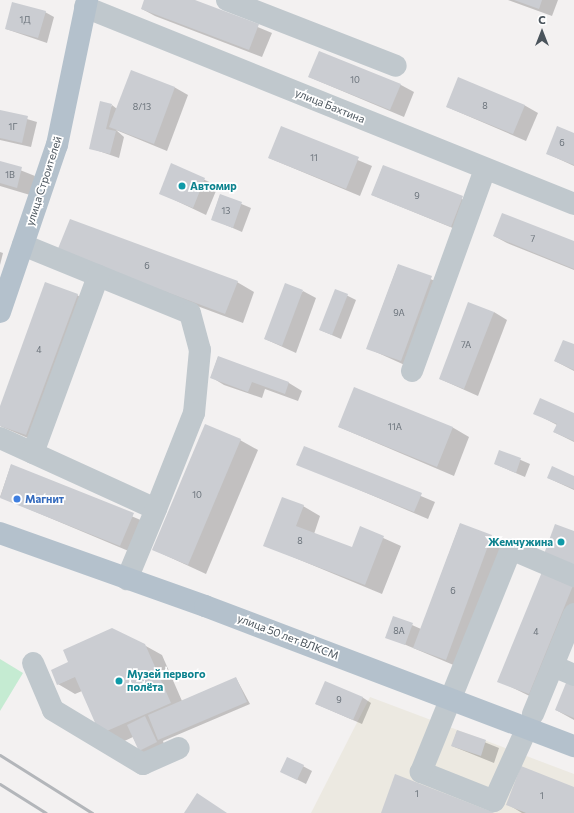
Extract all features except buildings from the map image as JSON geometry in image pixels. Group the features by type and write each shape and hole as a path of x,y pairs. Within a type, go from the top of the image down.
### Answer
{"main road":[{"name":"улица Строителей","path":"0,312 57,145 86,3"},
{"name":"улица 50 лет ВЛКСМ","path":"0,533 450,699 530,721 574,746"}],"street":[{"path":"227,0 396,66"},
{"name":"улица Бахтина","path":"86,3 485,169 574,204"},
{"path":"412,371 485,169"},
{"path":"23,245 190,313 200,350 194,413 127,579"},
{"path":"33,453 98,276"},
{"path":"0,438 156,509"},
{"path":"574,576 511,550 421,772 494,801 530,721 574,614"},
{"path":"33,663 53,710 144,764 179,748"},
{"path":"552,666 574,675"}],"shaded area":[{"path":"370,697 574,774 574,813 311,813"}],"green space":[{"path":"0,659 23,673 0,711"}],"railway":[{"path":"0,755 92,813"},
{"path":"0,784 46,813"}],"place":[{"name":"Автомир","path":"182,186"},
{"name":"Магнит","path":"17,499"},
{"name":"Жемчужина","path":"561,542"},
{"name":"Музей первого полёта","path":"119,681"}]}
